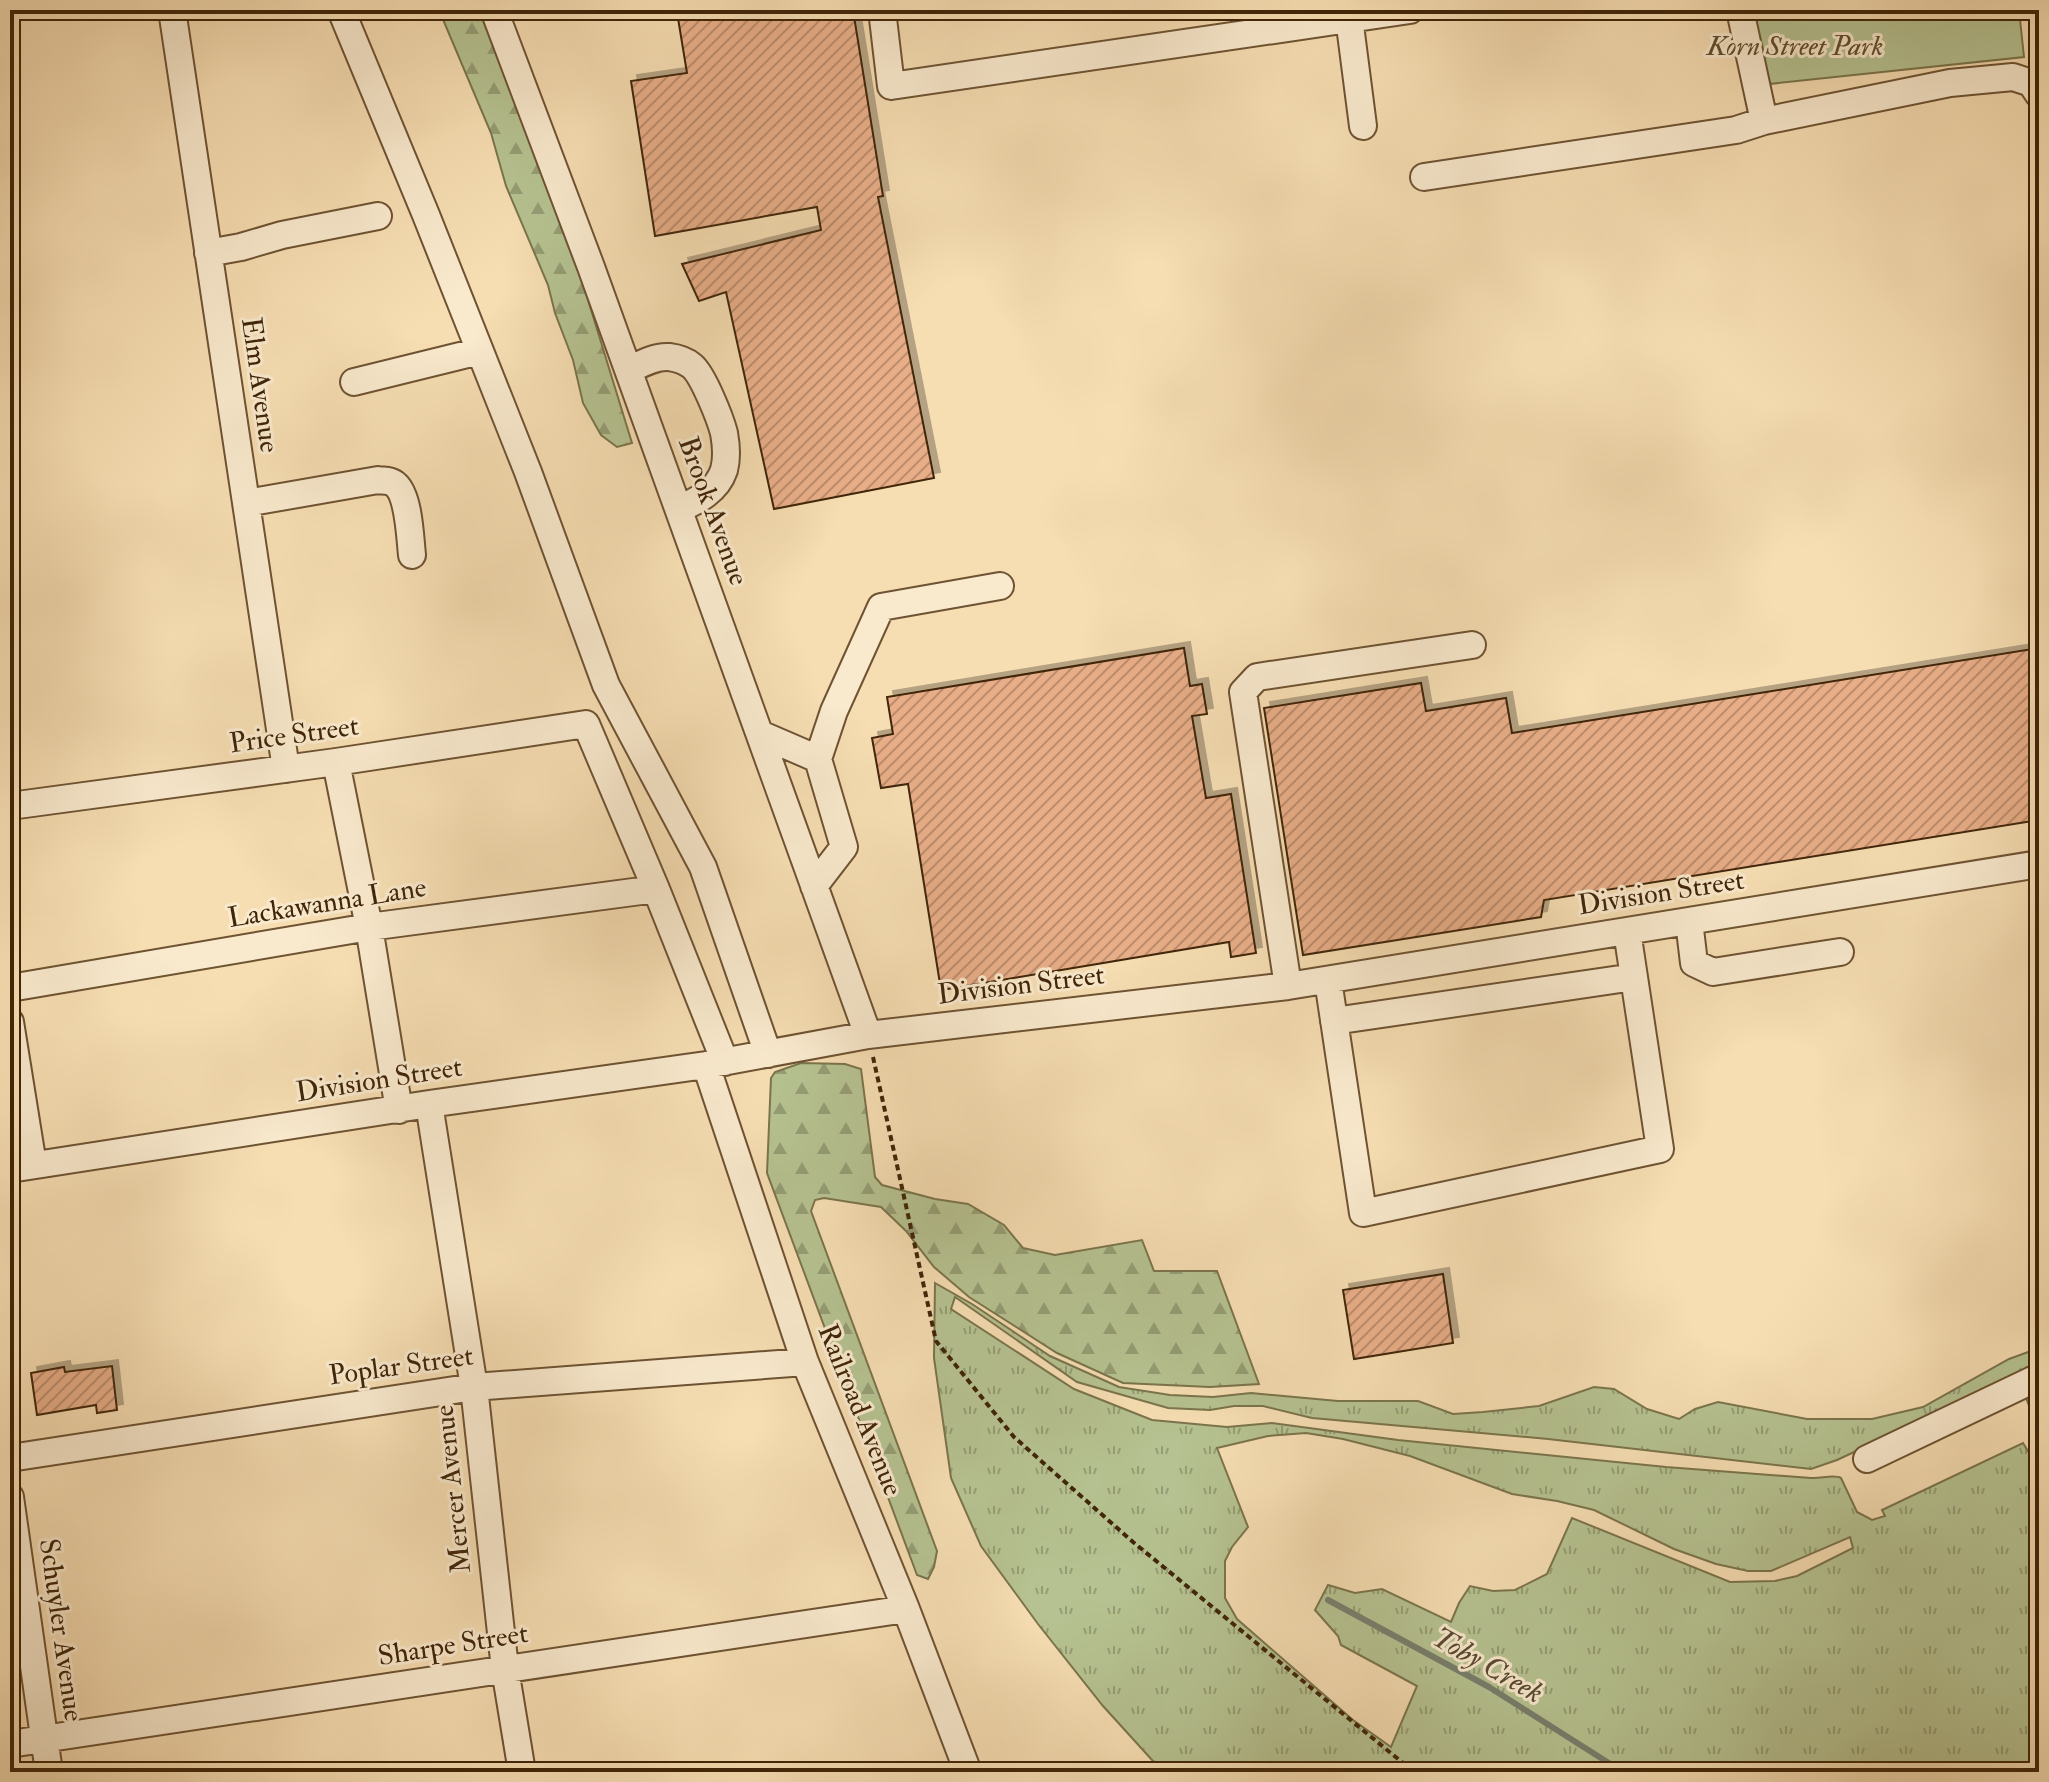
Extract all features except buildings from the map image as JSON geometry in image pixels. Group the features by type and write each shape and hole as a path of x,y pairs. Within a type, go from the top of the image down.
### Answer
{"street":[{"name":"Elm Avenue","path":"172,10 286,769"},
{"path":"341,10 528,472 606,685 703,867 768,1054"},
{"name":"Brook Avenue","path":"494,10 629,370 868,1035"},
{"path":"882,10 891,86 1348,15 1410,10"},
{"path":"1740,10 1764,121"},
{"path":"1348,15 1363,126"},
{"path":"1424,177 1736,130 1764,121 1950,83 2013,77 2031,83 2039,95"},
{"path":"208,253 378,216"},
{"path":"354,382 480,351"},
{"path":"629,370 653,359 667,357 693,366 702,377 724,432 724,470 717,483 703,498 679,509"},
{"path":"246,503 378,480 389,481 401,491 405,501 412,555"},
{"path":"814,886 844,847 818,759 834,711 881,607 1000,586"},
{"path":"1288,986 1243,692 1257,677 1472,645"},
{"name":"Price Street","path":"10,806 586,724"},
{"name":"Railroad Avenue","path":"586,724 656,889 716,1064 805,1362 906,1609 968,1772"},
{"path":"760,734 818,759"},
{"path":"336,762 369,927 399,1110"},
{"name":"Division Street","path":"22,1167 429,1104 716,1064 868,1035 1328,980 2039,864"},
{"name":"Lackawanna Lane","path":"10,988 369,927 656,889"},
{"path":"1689,921 1694,963 1713,972 1840,952"},
{"path":"1328,980 1363,1213 1660,1149 1627,931"},
{"path":"1517,949 1526,993"},
{"path":"1334,1021 1634,977"},
{"path":"10,1022 22,1167"},
{"name":"Mercer Avenue","path":"429,1104 474,1387 505,1669 522,1772"},
{"name":"Poplar Street","path":"10,1458 474,1387 805,1362"},
{"path":"1867,1459 2039,1377"},
{"name":"Schuyler Avenue","path":"10,1497 49,1772"},
{"name":"Sharpe Street","path":"10,1744 906,1609"}],"path":[{"path":"868,1035 936,1341 1014,1437 1144,1552 1414,1772"}],"green space":[{"path":"439,10 483,10 580,262 585,290 632,443 617,447 601,435 583,403 573,360 548,285 506,186 491,133"},
{"name":"Korn Street Park","path":"1750,10 2019,10 2024,57 1760,85"},
{"path":"801,1063 845,1064 861,1069 875,1177 882,1185 968,1204 1004,1225 1023,1248 1055,1255 1142,1240 1154,1271 1217,1271 1259,1384 1210,1387 1123,1383 1057,1353 969,1297 934,1267 906,1231 881,1207 824,1198 815,1200 811,1211 937,1551 928,1579 917,1575 767,1173 771,1078 775,1072"},
{"path":"935,1283 1050,1356 1119,1387 1170,1395 1213,1397 1251,1393 1338,1401 1418,1401 1453,1414 1539,1406 1594,1387 1614,1389 1647,1409 1679,1419 1695,1409 1718,1402 1807,1419 1872,1419 1923,1407 2009,1359 2039,1348 2039,1366 1837,1460 1811,1469 1548,1439 1312,1418 1263,1406 1210,1410 1168,1408 1077,1382 955,1297 951,1309 1074,1389 1152,1420 1227,1427 1272,1423 1398,1440 1666,1467 1811,1478 1838,1477 1857,1512 1872,1520 1885,1516 1882,1510 2023,1443 2031,1456 2036,1431 2023,1391 2039,1384 2039,1772 1168,1772 1152,1760 1103,1706 981,1546 951,1478 934,1358","holes":["1306,1433 1410,1456 1512,1494 1594,1510 1674,1549 1716,1564 1748,1571 1771,1571 1850,1537 1853,1548 1797,1576 1775,1581 1730,1582 1572,1518 1547,1574 1515,1590 1493,1591 1470,1586 1451,1622 1382,1589 1355,1593 1328,1585 1315,1610 1338,1636 1341,1645 1417,1686 1391,1747 1353,1720 1237,1619 1225,1598 1225,1561 1248,1527 1217,1448 1268,1436"]}],"waterway":[{"name":"Toby Creek","path":"1328,1600 1489,1687 1623,1772"}]}
